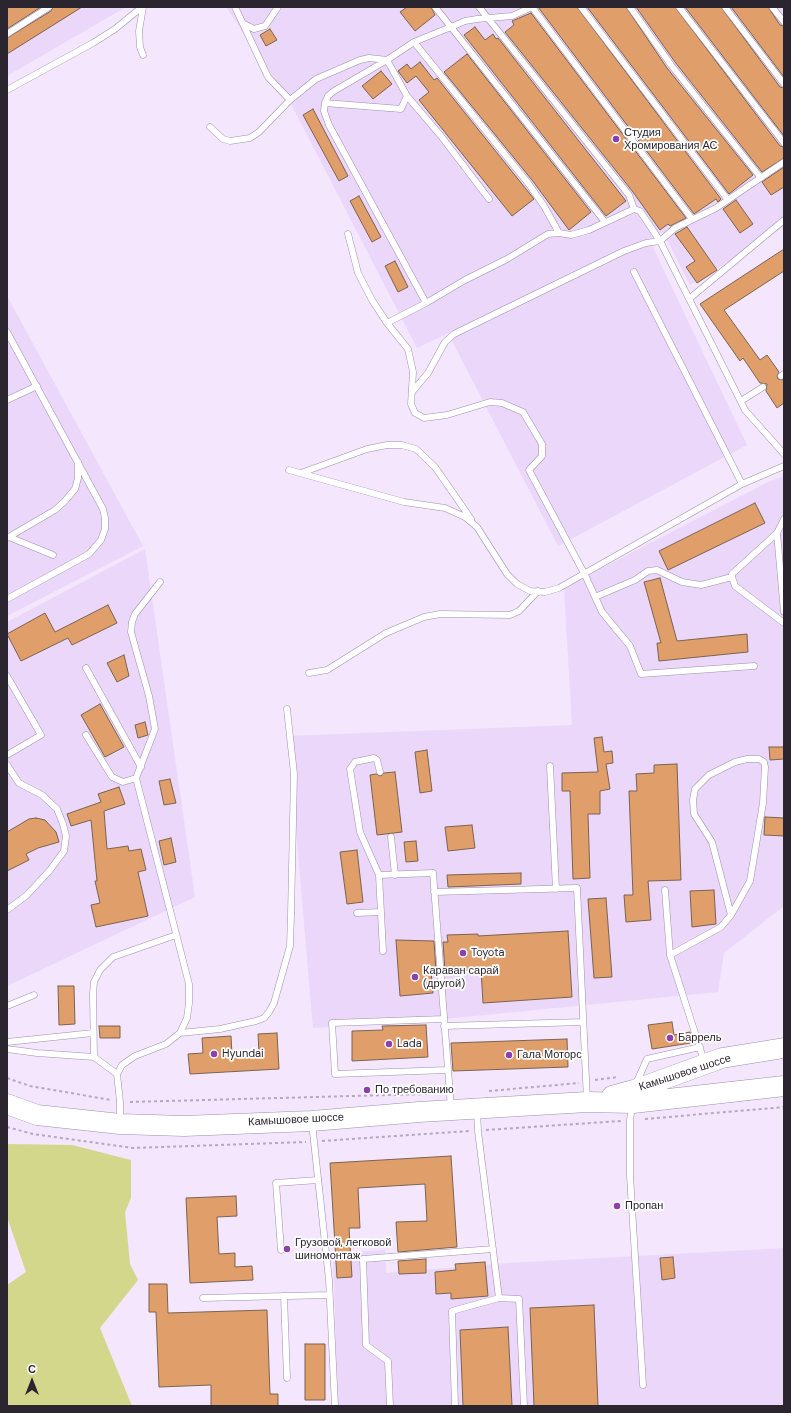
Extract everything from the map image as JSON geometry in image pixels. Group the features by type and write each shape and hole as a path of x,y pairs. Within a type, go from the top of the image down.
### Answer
{"main road":[{"name":"Камышовое шоссе","path":"634,1096 702,1056 722,1058 784,1048"},
{"name":"Камышовое шоссе","path":"7,1104 37,1115 120,1124 184,1126 312,1121 450,1102 477,1109 587,1102 634,1096 784,1086"}],"lane":[{"path":"7,34 49,7"},
{"path":"142,7 138,30 140,47 143,55"},
{"path":"7,90 93,43 115,29 142,7"},
{"path":"235,7 268,77 290,100"},
{"path":"243,23 254,28 265,26 278,7"},
{"path":"434,7 605,222"},
{"path":"480,7 629,195 634,209"},
{"path":"426,304 329,125 324,111 325,103 328,96 334,91 387,60 414,42 465,21 487,17 499,18 512,16 532,7 692,219"},
{"path":"581,7 728,200"},
{"path":"630,7 671,65 761,178"},
{"path":"679,7 784,143"},
{"path":"725,7 784,84"},
{"path":"772,7 784,22"},
{"path":"414,42 528,183 544,206 559,233"},
{"path":"210,127 223,139 230,142 241,141 259,132 290,100 316,79 348,64 369,58 387,60"},
{"path":"387,60 407,96 441,136 489,199"},
{"path":"325,103 401,109 407,96"},
{"path":"412,392 428,373 445,342 454,334 624,251 646,243 660,241 675,228 716,208 784,162"},
{"path":"387,323 426,304 548,234 559,233 571,235 589,230 634,209 640,210 660,241 745,410 784,454"},
{"path":"689,299 784,220"},
{"path":"348,234 358,273 387,323 408,349 412,358 411,404 415,413 424,418 447,415 490,402 502,403 523,412 542,444 542,456 529,470 585,575 602,612 630,646 641,674 754,666"},
{"path":"634,272 742,484"},
{"path":"7,332 104,509 105,529 101,540 90,554 7,599"},
{"path":"7,400 37,386"},
{"path":"741,401 763,387"},
{"path":"301,473 367,449 387,445 416,449 435,467 477,527 506,574 517,584 530,591 538,591 559,588 585,575 742,484 784,466"},
{"path":"8,537 55,510 65,501 75,489 78,478 78,461"},
{"path":"289,470 404,502 445,508 465,517 477,527"},
{"path":"784,519 777,534 732,574 735,586 784,623"},
{"path":"777,534 784,612"},
{"path":"8,537 53,555"},
{"path":"595,597 635,580 648,571 657,570 682,582 701,585 732,577"},
{"path":"120,1124 120,1102 117,1074 128,1060 166,1044 180,1033 188,1018 189,984 136,778 154,735 155,721 142,667 130,632 135,614 160,582"},
{"path":"309,673 326,670 386,633 424,618 440,614 510,615 519,611 538,591"},
{"path":"86,668 141,767"},
{"path":"7,676 41,735 7,755"},
{"path":"180,1033 220,1031 264,1018 269,1012 282,979 290,946 294,774 287,709"},
{"path":"86,735 112,777 123,782 136,778"},
{"path":"380,772 377,760 374,758 355,762 350,769 360,832 379,876 383,951"},
{"path":"670,955 721,926 731,915 750,881 763,803 765,767 764,762 759,759 747,759 735,762 708,775 695,790 693,800 694,814 712,842 731,915"},
{"path":"7,765 19,783 42,795 57,809 66,836 64,851 50,870 27,895 7,910"},
{"path":"550,766 556,889"},
{"path":"391,837 396,875"},
{"path":"379,876 433,873 450,1102"},
{"path":"434,892 577,888 587,1102"},
{"path":"665,890 670,955 702,1056"},
{"path":"357,914 381,912"},
{"path":"94,1057 94,982 105,964 112,957 176,934"},
{"path":"7,1006 34,995"},
{"path":"447,1070 335,1074 332,1023 584,1022"},
{"path":"7,1042 93,1033"},
{"path":"7,1049 37,1053 94,1057 117,1074"},
{"path":"634,1096 630,1176 643,1385"},
{"path":"477,1109 478,1131 499,1298"},
{"path":"312,1121 329,1296 335,1406"},
{"path":"281,1250 276,1183 318,1180"},
{"path":"390,1406 388,1361 366,1345 363,1259 493,1248"},
{"path":"284,1296 287,1378"},
{"path":"203,1298 329,1296"},
{"path":"455,1406 452,1311 499,1298 519,1299 524,1406"}],"path":[{"path":"7,1078 30,1086 120,1102 450,1102"},
{"path":"487,1091 585,1082 634,1096 784,1106"},
{"path":"420,1133 478,1131 634,1096"}],"shaded area":[{"path":"7,7 126,7 7,76"},
{"path":"226,7 784,7 784,227 690,285 663,232 649,239 747,445 558,546 451,339 640,243 417,348 290,102"},
{"path":"7,296 143,546 7,616"},
{"path":"784,476 784,906 724,953 718,992 444,1019 313,1028 288,736 572,725 564,588 768,482"},
{"path":"145,549 195,897 7,986 7,622"},
{"path":"784,1248 784,1406 338,1406 333,1253 385,1250 386,1273 509,1263"}],"green space":[{"path":"7,1144 72,1145 131,1160 131,1198 125,1212 130,1264 138,1280 100,1328 132,1406 7,1406 7,1285 26,1272 7,1217"}],"building":[{"path":"7,7 41,7 7,29"},
{"path":"53,7 82,7 7,54 7,38 51,11"},
{"path":"407,7 431,7 435,15 415,31 400,12"},
{"path":"538,7 577,7 721,199 718,202 716,199 694,214"},
{"path":"587,7 626,7 667,68 753,175 729,194"},
{"path":"636,7 675,7 780,146 784,147 784,158 762,172 675,62"},
{"path":"685,7 721,7 780,87 784,88 784,136"},
{"path":"731,7 768,7 780,25 784,26 784,77"},
{"path":"531,13 686,218 670,226 668,224 660,230 633,192 505,32 514,25 512,21"},
{"path":"475,27 485,40 493,34 496,39 498,38 626,201 606,216 464,35"},
{"path":"270,29 277,40 266,46 260,35"},
{"path":"467,54 591,212 569,230 532,180 444,72"},
{"path":"420,62 434,80 437,78 534,199 512,216 419,100 429,92 416,76 407,83 398,71 407,64 411,69"},
{"path":"381,71 392,84 373,99 362,86"},
{"path":"313,109 348,176 339,181 303,115"},
{"path":"784,167 784,187 771,195 762,182"},
{"path":"359,196 381,237 372,242 350,201"},
{"path":"736,200 753,224 740,233 723,209"},
{"path":"687,227 717,270 697,283 686,267 695,261 675,234"},
{"path":"784,249 784,271 724,310 760,360 767,355 779,372 777,376 778,379 784,380 784,403 777,408 766,391 767,384 760,383 743,358 740,361 700,304"},
{"path":"395,261 408,287 398,292 385,266"},
{"path":"755,503 765,523 668,570 659,551"},
{"path":"660,578 677,641 747,634 748,652 659,661 657,643 661,643 644,582"},
{"path":"108,605 117,623 72,645 68,638 21,661 7,634 45,613 55,632"},
{"path":"124,655 129,676 117,682 107,663"},
{"path":"100,704 124,747 105,757 81,715"},
{"path":"145,722 148,735 138,738 135,725"},
{"path":"602,737 604,752 612,751 613,763 606,764 610,789 600,791 600,814 588,814 590,878 573,879 570,791 562,791 562,773 598,772 594,738"},
{"path":"769,747 784,747 784,759 770,760"},
{"path":"427,750 432,791 420,793 415,752"},
{"path":"677,764 681,880 648,881 651,920 626,922 624,895 633,895 629,791 637,791 636,774 654,773 654,765"},
{"path":"395,772 402,832 377,835 370,775 376,774 381,776 384,773"},
{"path":"170,779 176,803 164,805 159,781"},
{"path":"119,787 125,804 104,811 107,849 128,846 129,851 141,849 146,870 138,872 148,916 96,927 91,905 100,903 95,881 97,881 91,820 71,826 67,814 101,802 98,794"},
{"path":"765,817 784,818 784,836 764,835"},
{"path":"36,818 45,820 56,832 59,842 38,848 26,854 29,860 7,871 7,832 29,819"},
{"path":"472,825 475,848 448,851 445,827"},
{"path":"171,838 176,862 164,865 159,841"},
{"path":"416,841 418,861 406,862 404,842"},
{"path":"357,850 363,902 347,904 340,852"},
{"path":"521,873 521,884 448,887 447,875"},
{"path":"714,890 716,924 692,927 690,891"},
{"path":"606,898 612,977 594,978 588,899"},
{"path":"568,931 572,997 483,1003 481,970 445,971 443,942 448,942 447,935 478,934 478,936"},
{"path":"396,940 434,941 436,971 431,971 433,993 400,996"},
{"path":"58,986 74,986 75,1024 59,1025"},
{"name":"Баррель","path":"672,1022 674,1035 690,1032 691,1043 652,1049 648,1025"},
{"name":"Lada","path":"426,1025 428,1057 352,1061 352,1031 383,1030 382,1026"},
{"path":"99,1026 120,1026 120,1038 100,1038"},
{"name":"Hyundai","path":"277,1033 279,1069 190,1074 188,1054 203,1053 202,1038 231,1036 232,1055 259,1053 258,1034"},
{"name":"Гала Моторс","path":"567,1039 568,1067 453,1071 451,1043"},
{"path":"451,1156 457,1247 398,1252 396,1222 427,1221 425,1184 358,1188 360,1228 349,1228 352,1277 337,1278 330,1163"},
{"path":"236,1196 237,1216 217,1217 219,1254 235,1253 235,1267 252,1266 253,1280 190,1283 186,1198"},
{"path":"673,1257 675,1278 662,1280 660,1258"},
{"path":"426,1259 426,1273 399,1274 398,1261"},
{"path":"485,1262 488,1296 451,1299 451,1293 436,1294 435,1272 456,1270 455,1264"},
{"path":"149,1284 167,1284 168,1313 267,1310 270,1394 278,1394 278,1406 211,1406 211,1385 159,1387 156,1312 149,1312"},
{"path":"594,1305 598,1406 534,1406 530,1308"},
{"path":"508,1327 512,1406 463,1406 460,1330"},
{"path":"305,1344 325,1344 325,1400 305,1400"}],"place":[{"name":"Студия Хромирования АС","path":"616,139"},
{"name":"Toyota","path":"463,953"},
{"name":"Караван сарай (другой)","path":"415,977"},
{"name":"Баррель","path":"670,1038"},
{"name":"Lada","path":"389,1044"},
{"name":"Hyundai","path":"214,1054"},
{"name":"Гала Моторс","path":"509,1055"},
{"name":"По требованию","path":"367,1090"},
{"name":"Пропан","path":"617,1206"},
{"name":"Грузовой, легковой шиномонтаж","path":"287,1249"}]}
